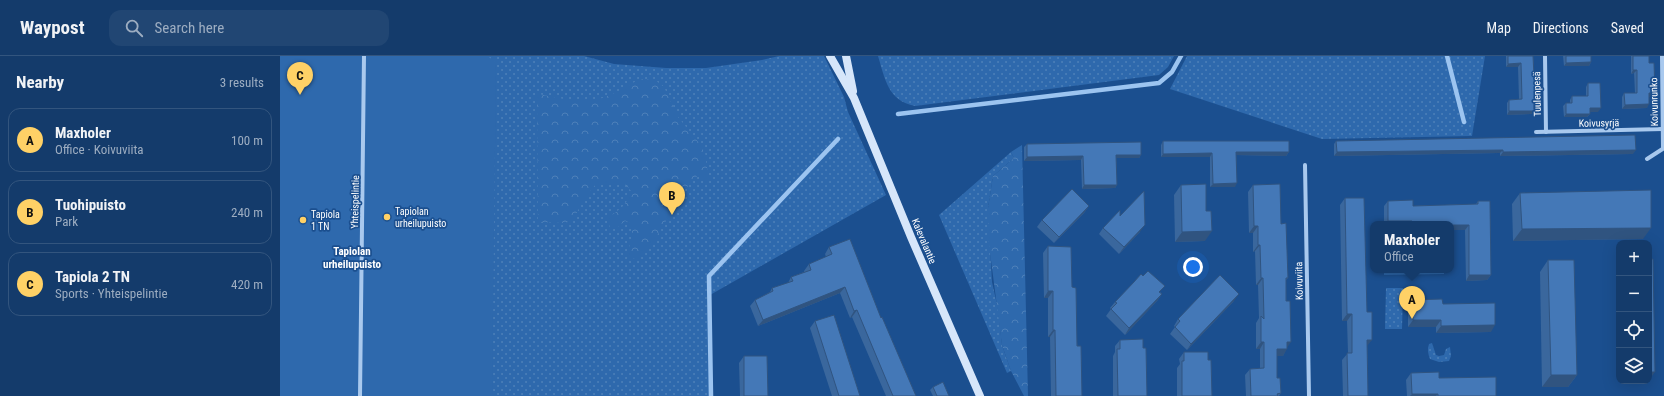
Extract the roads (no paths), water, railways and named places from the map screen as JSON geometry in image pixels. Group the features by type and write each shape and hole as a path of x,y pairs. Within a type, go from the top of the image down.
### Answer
{"main road":[{"name":"Kalevalantie","path":"830,56 854,98 978,394"},
{"name":"Kalevalantie","path":"846,56 854,98"}],"street":[{"name":"Yhteispelintie","path":"360,396 364,56"},
{"name":"Tuulenpesä","path":"1545,56 1546,132"},
{"name":"Koivunrunko","path":"1662,56 1663,148"},
{"name":"Koivusyrjä","path":"1536,132 1663,129"},
{"path":"1647,159 1663,148"},
{"name":"Koivuviita","path":"1306,165 1309,396"}],"waterway":[{"path":"898,114 1159,83 1172,72 1181,56"},
{"path":"1447,56 1464,122"},
{"path":"711,396 709,276 838,139"}],"place":[{"name":"Tapiola 2 TN","path":"300,95"},
{"name":"Tuohipuisto","path":"672,215"},
{"name":"Tapiolan urheilupuisto","path":"387,217"},
{"name":"Tapiola 1 TN","path":"303,220"},
{"name":"Maxholer","path":"1412,319"}],"district":[{"name":"Tapiolan urheilupuisto","path":"352,257"}]}
